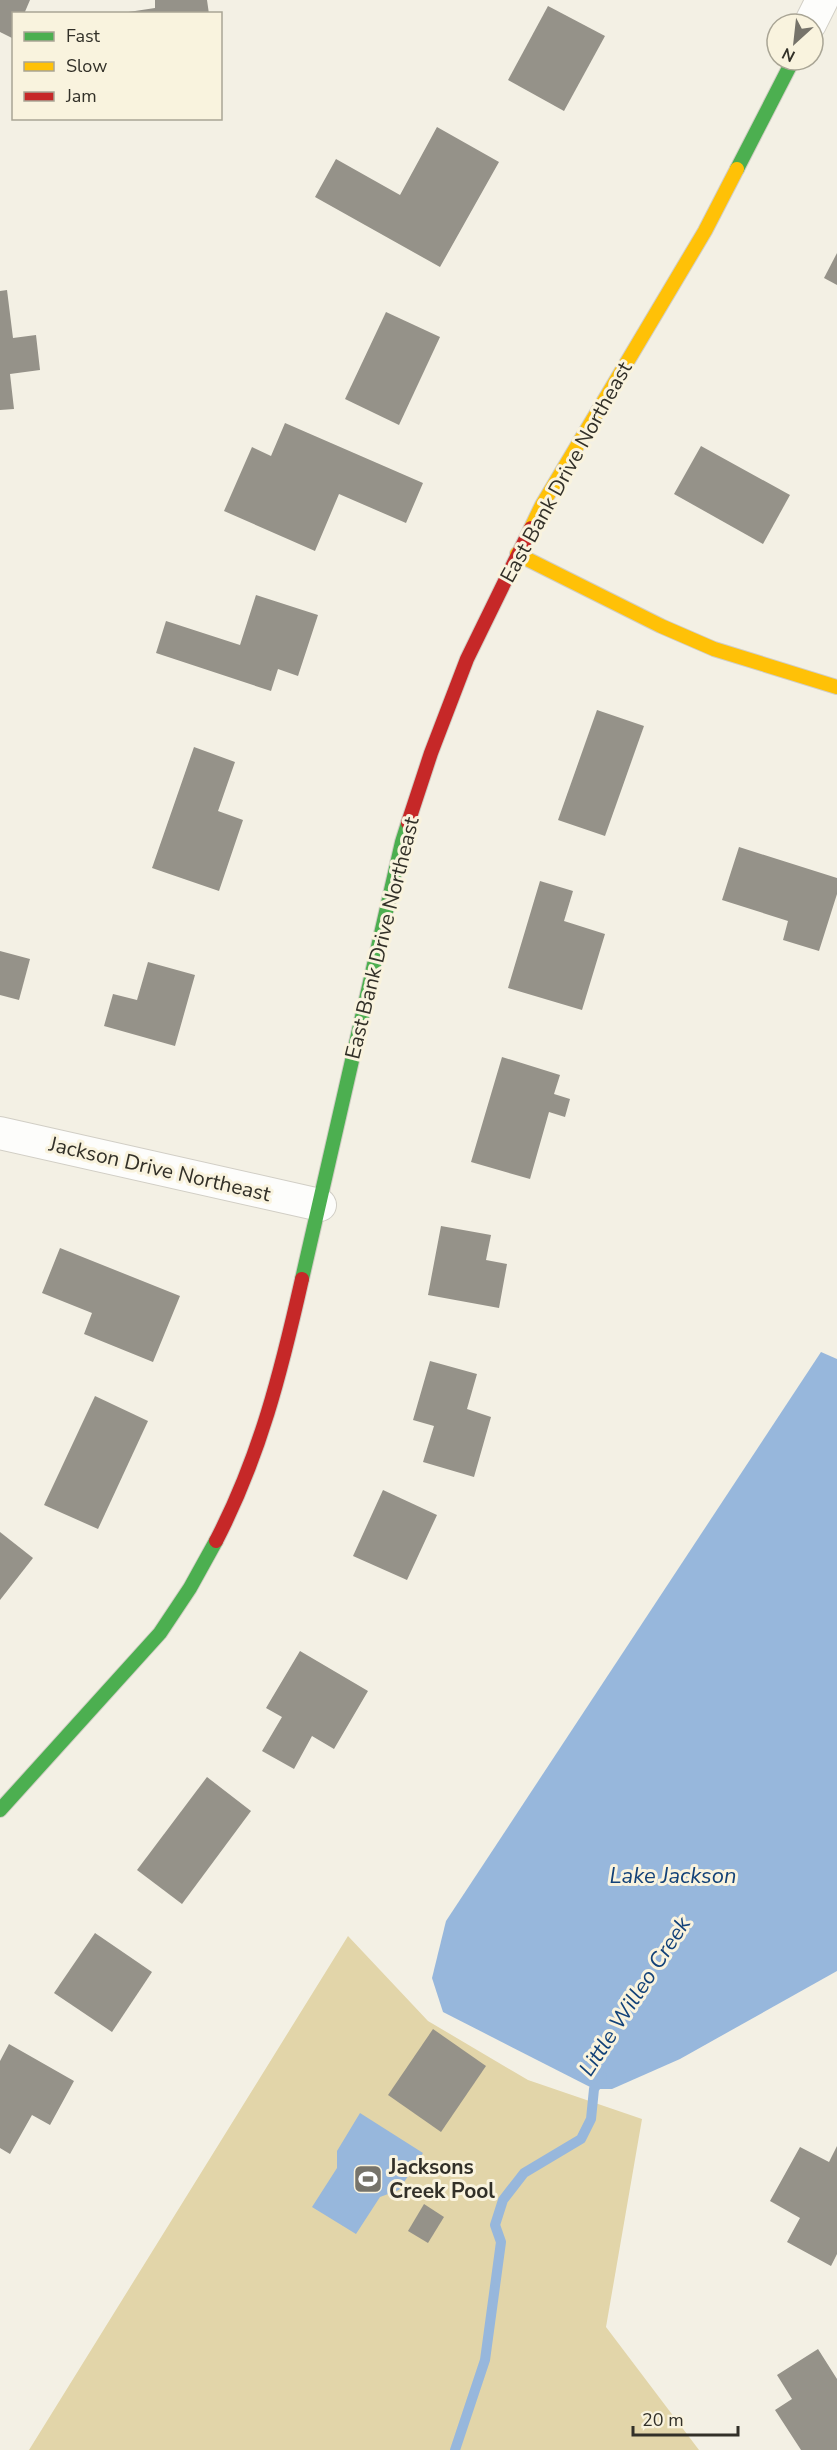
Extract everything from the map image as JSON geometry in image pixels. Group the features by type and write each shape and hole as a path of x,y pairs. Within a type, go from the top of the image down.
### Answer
{"street":[{"name":"East Bank Drive Northeast","path":"0,1810 59,1743 134,1665 172,1617 204,1566 238,1498 257,1450 276,1390 402,842 431,753 467,659 542,505 705,231 787,72"},
{"path":"517,554 610,602 714,649 837,687"},
{"name":"Jackson Drive Northeast","path":"0,1133 320,1205"}],"shaded area":[{"path":"348,1936 428,2021 528,2080 642,2119 606,2327 699,2450 29,2450"}],"water":[{"name":"Lake Jackson","path":"821,1352 837,1359 837,1971 680,2059 612,2089 594,2089 443,2012 432,1978 446,1921"},
{"name":"Jacksons Creek Pool","path":"360,2113 423,2153 399,2190 380,2197 356,2234 312,2207 337,2168 337,2151"}],"building":[{"path":"0,0 30,0 25,12 12,12 12,38 0,32"},
{"path":"155,0 207,0 209,12 128,12 155,8"},
{"path":"548,6 605,36 564,111 508,80"},
{"path":"437,127 499,162 440,267 315,197 336,159 400,195"},
{"path":"837,253 837,285 824,278"},
{"path":"7,290 13,338 36,335 40,370 10,374 14,409 0,410 0,291"},
{"path":"386,312 440,337 399,425 345,399"},
{"path":"285,423 423,483 406,523 339,494 315,551 224,511 252,447 271,456"},
{"path":"701,446 790,495 763,544 674,494"},
{"path":"256,595 318,615 298,676 278,669 271,691 156,653 166,621 240,645"},
{"path":"597,710 644,726 605,836 558,820"},
{"path":"194,747 235,762 218,811 243,820 219,891 152,868"},
{"path":"739,847 837,878 837,894 819,951 783,940 788,921 722,900"},
{"path":"540,881 573,891 564,921 605,934 582,1010 508,988"},
{"path":"0,951 30,959 19,1000 0,995"},
{"path":"148,962 195,975 175,1046 104,1026 113,994 137,1000"},
{"path":"502,1057 560,1075 554,1094 570,1099 565,1117 549,1112 530,1179 471,1162"},
{"path":"441,1226 491,1235 486,1260 507,1264 499,1308 428,1295"},
{"path":"60,1248 180,1296 153,1362 84,1334 92,1313 42,1293"},
{"path":"430,1361 477,1374 467,1409 491,1417 474,1477 423,1462 434,1426 413,1420"},
{"path":"95,1396 148,1421 98,1529 44,1505"},
{"path":"383,1490 437,1515 407,1580 353,1556"},
{"path":"0,1532 33,1558 0,1600"},
{"path":"300,1651 368,1691 334,1749 312,1736 294,1769 262,1751 282,1717 266,1708"},
{"path":"207,1777 251,1811 182,1904 137,1870"},
{"path":"95,1933 152,1972 112,2032 54,1993"},
{"path":"433,2029 486,2066 441,2132 388,2095"},
{"path":"9,2044 74,2081 50,2125 32,2115 10,2154 0,2148 0,2061"},
{"path":"837,2146 837,2254 831,2266 787,2242 800,2218 770,2201 800,2147 829,2162"},
{"path":"424,2204 444,2217 428,2243 408,2231"},
{"path":"818,2349 837,2379 837,2450 801,2450 775,2410 792,2399 777,2375"}],"waterway":[{"name":"Little Willeo Creek","path":"455,2450 485,2360 501,2242 495,2225 503,2200 524,2173 581,2139 591,2119 594,2089 602,2077"}],"traffic: fast":[{"path":"737,169 787,72"},
{"path":"302,1279 408,823"},
{"path":"0,1810 160,1633 190,1588 216,1541"}],"traffic: slow":[{"path":"531,528 542,505 705,231 737,169"},
{"path":"517,554 661,626 714,649 837,687"}],"traffic: jam":[{"path":"408,823 431,753 467,659 531,528"},
{"path":"216,1541 245,1477 268,1413 302,1279"}],"place":[{"name":"Jacksons Creek Pool","path":"368,2179"}]}
